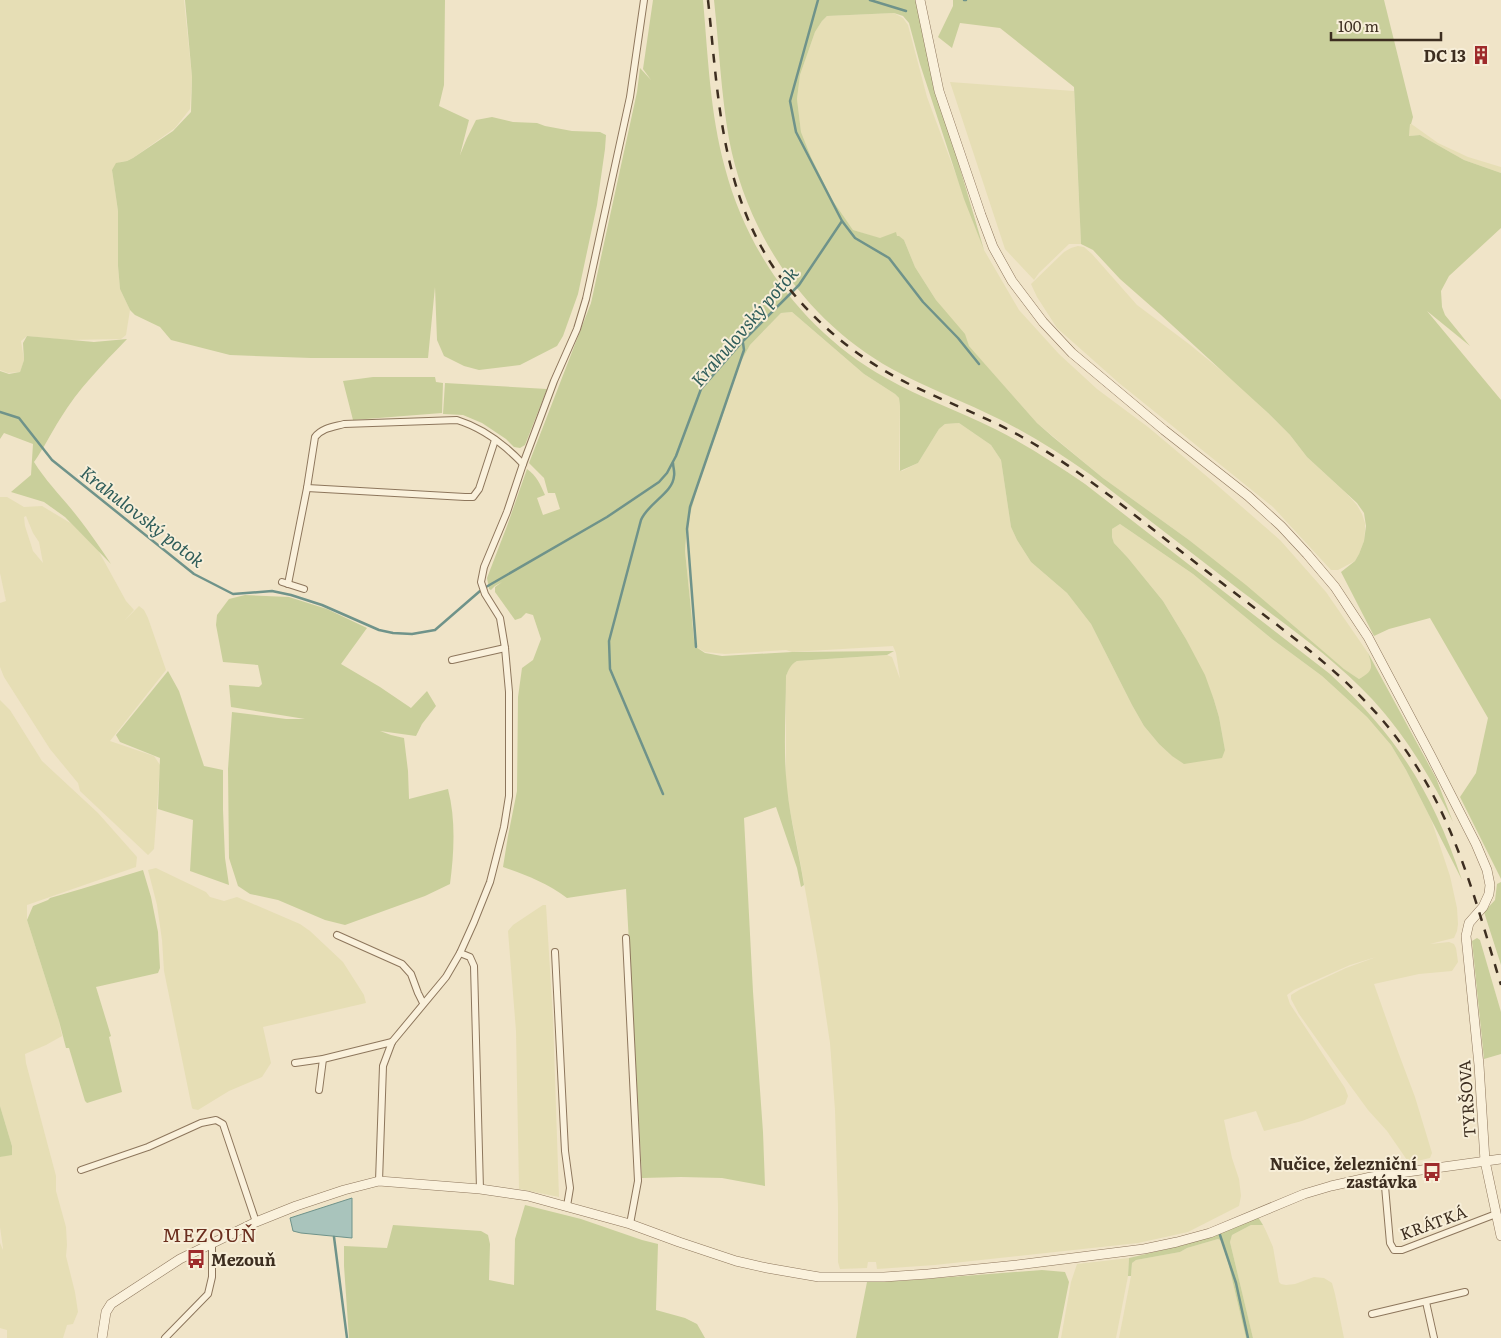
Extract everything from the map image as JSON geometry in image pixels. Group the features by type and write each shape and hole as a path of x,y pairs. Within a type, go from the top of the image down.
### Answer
{"street":[{"path":"379,1181 383,1066 392,1042 446,977 460,953 490,882 504,827 509,796 509,692 505,648 500,618 485,594 481,582 484,567 507,512 554,382 577,330 586,299 630,97 644,0"},
{"name":"TYRŠOVA","path":"921,1 939,91 981,215 994,247 1012,281 1043,322 1072,353 1164,430 1248,496 1281,526 1335,587 1368,637 1476,844 1488,870 1490,885 1489,894 1483,907 1469,923 1467,929 1468,958 1479,1065 1486,1161 1501,1236"},
{"path":"304,589 285,583 307,488 315,437 319,432 328,428 353,424 457,420 468,423 491,436 511,451 523,464"},
{"path":"307,488 473,497 479,489 495,440"},
{"path":"452,660 505,648"},
{"path":"337,935 402,964 411,974 423,1003"},
{"path":"626,938 638,1181 630,1224"},
{"path":"555,952 564,1151 569,1172 570,1188 567,1206"},
{"path":"460,953 470,957 474,966 480,1189"},
{"path":"295,1063 323,1059 392,1042"},
{"path":"319,1090 323,1059"},
{"path":"81,1170 148,1147 201,1123 216,1120 223,1124 256,1222"},
{"path":"102,1338 106,1312 111,1304 180,1259 256,1222 296,1206 379,1181 480,1189 528,1196 630,1224 736,1261 819,1277 884,1277 1144,1249 1210,1233 1304,1194 1371,1177 1501,1159"},
{"name":"KRÁTKÁ","path":"1384,1175 1390,1242 1394,1250 1402,1250 1496,1214"},
{"path":"165,1338 208,1294 212,1277 212,1243"},
{"path":"1372,1314 1465,1292"},
{"path":"1426,1302 1434,1338"}],"shaded area":[{"path":"0,0 184,0 192,77 190,109 175,128 133,158 120,162 112,170 118,211 120,289 130,310 126,335 121,339 67,340 27,336 21,341 24,360 20,372 8,373 0,370"},
{"path":"894,13 903,18 908,25 927,97 984,250 1019,310 1059,354 1097,389 1148,427 1280,540 1326,592 1368,653 1372,667 1366,675 1359,679 1344,669 1189,540 1103,478 1037,423 966,343 915,267 904,240 881,239 853,230 833,201 801,132 797,99 800,75 815,32 827,16"},
{"path":"950,82 1074,91 1081,244 1069,244 1034,280 1005,249"},
{"path":"1410,123 1438,143 1468,157 1501,167 1501,173 1464,160 1420,135 1409,136"},
{"path":"1078,246 1084,247 1092,254 1137,305 1239,385 1290,435 1307,457 1357,505 1365,523 1365,530 1364,541 1355,561 1338,570 1331,570 1273,507 1119,383 1057,328 1031,284 1064,252"},
{"path":"792,312 864,374 899,398 899,470 902,471 918,463 939,429 945,424 959,423 991,445 1001,460 1011,527 1017,540 1031,562 1067,593 1091,624 1144,726 1172,756 1225,750 1219,717 1214,700 1186,639 1163,601 1114,543 1112,529 1120,524 1193,574 1272,639 1322,676 1367,717 1391,745 1431,819 1450,876 1457,908 1458,924 1454,938 1430,944 1449,942 1454,944 1458,962 1452,971 1419,974 1374,984 1415,1097 1432,1153 1430,1158 1417,1161 1407,1160 1387,1131 1368,1110 1333,1062 1299,1014 1291,999 1291,995 1299,990 1346,968 1376,957 1350,965 1294,990 1287,995 1290,1004 1345,1088 1348,1096 1345,1104 1338,1107 1302,1121 1264,1131 1256,1111 1224,1120 1232,1158 1239,1179 1241,1196 1239,1206 1188,1232 1138,1243 935,1265 877,1269 876,1262 868,1262 867,1268 840,1269 838,1262 835,1110 830,1043 817,956 786,785 786,676 789,668 797,661 887,655 892,657 900,679 896,653 893,646 792,652 786,650 725,654 705,652 696,647 694,639 685,551 687,525 702,472 739,365 750,345 781,313"},
{"path":"0,497 7,497 24,507 42,506 72,524 98,550 126,601 134,610 124,621 139,606 144,610 166,670 110,741 154,756 160,765 154,849 148,855 80,791 78,783 50,749 4,677 0,667 0,603 6,601 0,573","holes":["26,516 39,542 43,563 33,551 25,526 24,517"]},
{"path":"0,700 10,710 42,761 98,813 137,857 136,867 27,905 27,920 62,1036 25,1054 56,1176 56,1191 66,1227 66,1256 78,1312 73,1324 67,1325 63,1338 7,1338 7,1330 0,1328 0,1243 3,1250 3,1248 0,1227 0,1157 11,1154 12,1146 0,1106"},
{"path":"156,868 206,892 210,897 224,901 237,897 300,924 343,962 364,995 366,1003 263,1027 271,1063 262,1077 229,1091 198,1110 193,1109 164,971 157,905 148,870"},
{"path":"543,905 546,905 553,1018 559,1197 519,1189 516,1031 508,931 513,925"},
{"path":"1251,1225 1263,1225 1273,1247 1279,1282 1281,1284 1295,1284 1314,1277 1324,1278 1332,1283 1344,1338 1253,1338 1230,1242 1232,1235"},
{"path":"1218,1239 1222,1241 1228,1262 1246,1338 1119,1338 1132,1263 1136,1260 1180,1252 1187,1248"},
{"path":"1129,1258 1128,1276 1116,1338 1061,1338 1071,1282 1077,1264"}],"green space":[{"path":"185,0 445,0 444,85 439,106 469,120 460,155 476,120 492,117 513,122 537,123 572,131 600,132 606,135 597,205 578,294 563,336 557,346 520,365 479,370 464,366 444,356 437,340 435,287 428,358 311,358 230,355 171,340 160,327 135,315 130,310 120,289 118,211 112,170 116,163 133,158 173,131 191,112 192,77"},
{"path":"653,0 703,0 710,85 716,127 725,168 735,200 749,232 765,261 784,289 806,315 830,339 857,360 886,378 1007,435 1085,484 1330,674 1354,697 1394,743 1425,793 1439,820 1462,880 1406,770 1391,745 1367,717 1322,676 1272,639 1193,574 1120,524 1112,529 1114,543 1163,601 1186,639 1205,675 1219,717 1225,750 1222,758 1184,764 1172,756 1144,726 1091,624 1067,593 1031,562 1017,540 1011,527 1001,460 991,445 959,423 945,424 939,429 918,463 900,471 899,398 864,374 792,312 781,313 750,345 739,365 702,472 687,525 685,551 696,647 705,653 722,656 792,652 894,651 887,655 797,661 791,666 786,676 785,745 787,787 804,885 801,887 797,868 776,807 744,818 765,1186 722,1178 642,1178 626,889 567,898 536,880 503,867 517,791 518,697 522,668 533,660 541,639 533,615 526,613 521,618 515,620 495,592 495,587 502,582 495,586 491,590 489,589 487,578 527,469 536,477 545,495 537,498 543,515 560,509 555,493 548,493 544,478 529,463 591,303 637,92 640,68 651,80 643,69"},
{"path":"714,0 916,0 947,124 984,250 964,199 920,64 909,23 903,16 894,13 827,16 815,32 800,75 797,99 801,132 833,201 853,230 880,238 896,232 897,236 904,240 915,267 936,300 965,334 969,346 1037,423 1053,437 1103,478 1189,540 1246,585 1344,669 1359,679 1371,669 1368,653 1436,778 1453,822 1427,774 1396,728 1372,699 1326,656 1091,475 1013,426 892,369 861,349 833,326 807,300 785,272 766,241 750,209 738,174 726,122"},
{"path":"953,0 1384,0 1413,117 1409,136 1420,135 1464,160 1501,173 1501,228 1449,276 1441,291 1442,307 1445,315 1470,346 1427,311 1501,400 1501,879 1460,797 1476,773 1488,718 1430,618 1389,629 1374,636 1341,572 1355,561 1359,554 1364,541 1366,526 1364,513 1357,503 1307,457 1290,435 1268,413 1120,279 1093,250 1081,244 1074,87 1000,28 960,23 952,48 938,37 953,6"},
{"path":"27,336 94,342 127,339 75,397 34,462 84,525 111,564 65,517 44,502 11,492 31,475 33,444 4,433 0,439 0,371 9,374 20,372 24,360 23,343"},
{"path":"373,377 435,377 436,382 443,383 442,413 353,420 343,381"},
{"path":"445,383 547,389 525,445 520,448 514,447 506,439 482,423 463,415 443,414"},
{"path":"245,595 289,597 327,609 367,628 341,664 411,708 427,691 436,706 422,724 416,736 380,731 404,738 409,799 448,789 454,836 450,884 425,896 345,925 325,920 278,900 250,894 238,886 229,858 228,769 232,712 286,719 305,719 231,707 229,685 259,687 262,684 258,665 223,662 216,625 217,615 229,599"},
{"path":"168,671 179,691 204,766 223,770 225,858 229,885 190,871 193,820 158,809 160,758 120,742 116,735"},
{"path":"143,870 158,932 160,968 158,973 96,987 111,1036 109,1037 122,1092 87,1103 69,1048 66,1048 27,920 33,906 50,898"},
{"path":"1501,882 1501,965 1484,912 1495,900 1497,884"},
{"path":"1477,938 1480,940 1501,1012 1501,1054 1484,1059 1472,941"},
{"path":"0,1106 12,1146 12,1155 0,1157"},
{"path":"525,1205 581,1219 658,1244 656,1310 685,1318 697,1324 705,1338 349,1338 344,1246 387,1248 393,1225 481,1231 488,1235 490,1244 489,1280 514,1285 515,1239"},
{"path":"1258,1217 1263,1225 1251,1225 1232,1235 1230,1242 1253,1338 1246,1338 1228,1262 1222,1241 1218,1239 1187,1248 1180,1252 1136,1260 1132,1263 1131,1276 1128,1276 1129,1258 1184,1245 1227,1231"},
{"path":"1042,1270 1065,1272 1069,1282 1058,1338 856,1338 867,1282"}],"water":[{"path":"352,1198 352,1238 293,1231 290,1218"}],"waterway":[{"name":"Krahulovský potok","path":"486,587 607,517 659,482 667,473 676,456 701,389 742,342 799,285 842,221 796,132 790,101 818,0"},
{"path":"870,0 906,11"},
{"path":"842,221 855,238 889,258 923,302 958,338 979,364"},
{"path":"696,647 687,529 690,507 744,350 743,343"},
{"name":"Krahulovský potok","path":"0,412 19,418 52,460 194,574 233,594 272,591 291,595 322,605 379,630 412,634 435,630 480,591"},
{"path":"663,794 610,669 609,641 641,520 649,508 665,493 673,482 673,463"},
{"path":"1219,1232 1236,1283 1248,1338"},
{"path":"334,1237 347,1338"}],"railway":[{"path":"708,0 724,137 741,202 755,234 772,265 799,301 849,347 887,372 994,422 1045,450 1088,479 1296,639 1350,686 1399,740 1429,787 1443,814 1475,899 1501,985"}],"place":[{"name":"DC 13","path":"1481,55"},
{"name":"Nučice, železniční zastávka","path":"1432,1172"},
{"name":"Mezouň","path":"196,1259"}],"district":[{"name":"MEZOUŇ","path":"210,1234"}]}
